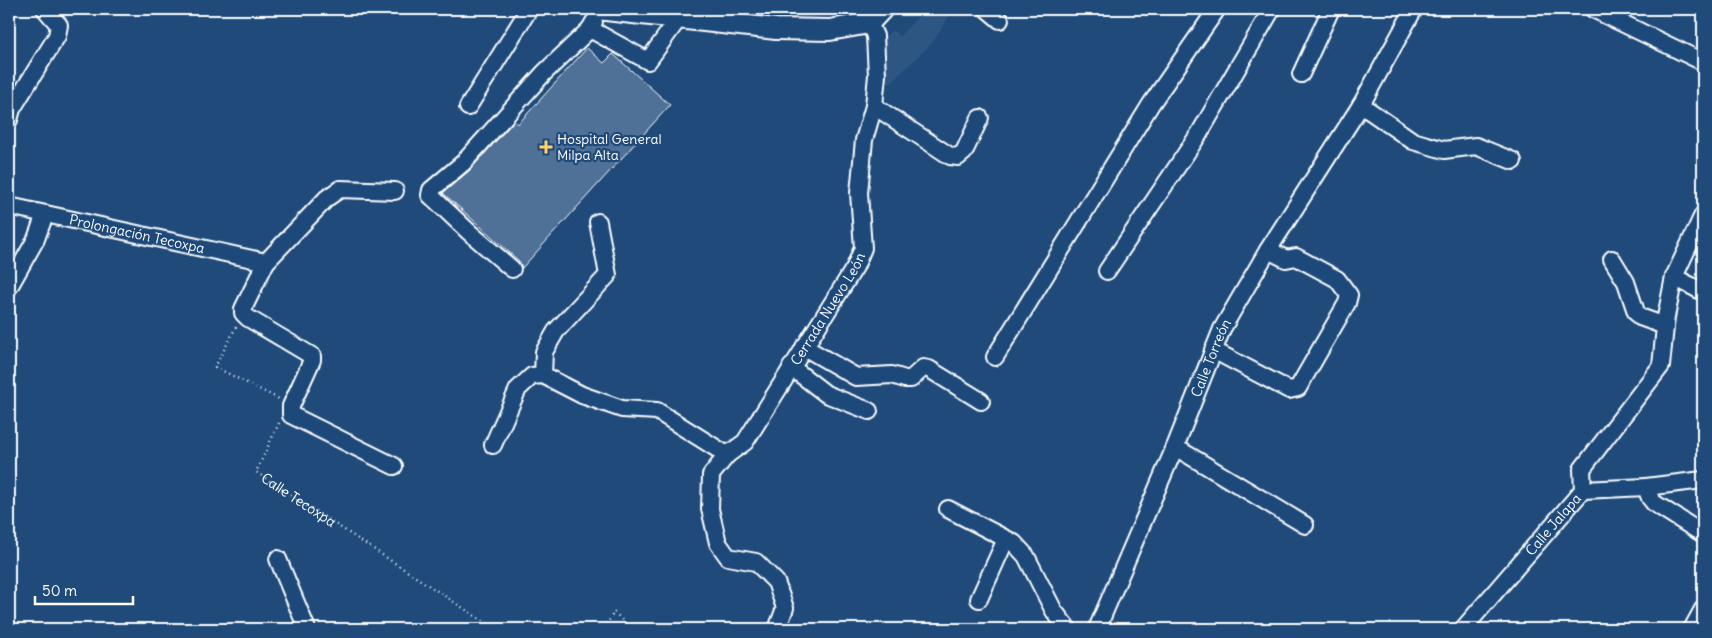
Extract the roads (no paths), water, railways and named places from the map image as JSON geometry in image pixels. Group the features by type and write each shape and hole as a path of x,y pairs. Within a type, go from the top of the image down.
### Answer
{"main road":[{"path":"596,9 776,29 830,30 876,16"}],"street":[{"path":"9,120 12,109 58,36 59,26 45,9"},
{"path":"468,107 529,9"},
{"path":"512,269 430,195 431,190 463,162 544,73 590,29 602,9"},
{"path":"987,9 1000,20"},
{"path":"995,357 1152,104 1217,9"},
{"path":"1107,271 1199,134 1272,9"},
{"path":"1301,74 1331,9"},
{"name":"Calle Torreón","path":"1097,629 1175,447 1222,328 1268,250 1361,105 1414,9"},
{"path":"1593,9 1703,62"},
{"name":"Cerrada Nuevo León","path":"777,629 785,608 776,582 756,562 728,557 718,543 710,509 711,475 727,455 745,442 856,267 863,248 859,193 864,140 874,106 877,75 876,16"},
{"path":"590,29 648,61 679,18"},
{"path":"1361,105 1413,141 1444,150 1476,146 1513,161"},
{"path":"874,106 950,156 958,157 964,152 980,118"},
{"path":"394,466 291,415 291,406 312,360 312,356 248,318 243,313 266,262 327,198 340,189 395,191"},
{"name":"Prolongación Tecoxpa","path":"9,206 266,262"},
{"path":"9,287 36,239 45,214"},
{"path":"1583,490 1582,469 1661,366 1665,326 1674,276 1703,215"},
{"path":"544,375 544,352 556,331 608,274 598,222"},
{"path":"1213,350 1289,390 1298,388 1347,303 1349,295 1337,280 1296,257 1286,259 1268,250"},
{"path":"1612,260 1626,282 1636,312 1640,317 1665,326"},
{"path":"1674,276 1703,292"},
{"path":"804,347 856,377 892,374 905,379 911,379 922,368 929,368 982,401"},
{"path":"791,368 826,394 869,411"},
{"path":"493,445 518,389 532,376 544,375 582,395 622,408 657,411 727,455"},
{"path":"1175,447 1305,525"},
{"name":"Calle Jalapa","path":"1463,629 1583,490 1646,487 1703,480"},
{"path":"1646,487 1654,503 1703,534"},
{"path":"948,509 1014,543 1026,556 1054,611 1068,629"},
{"path":"979,599 1006,539"},
{"path":"278,559 307,629"},
{"path":"1692,629 1703,609"}],"place":[{"name":"Hospital General Milpa Alta","path":"546,147"}]}
